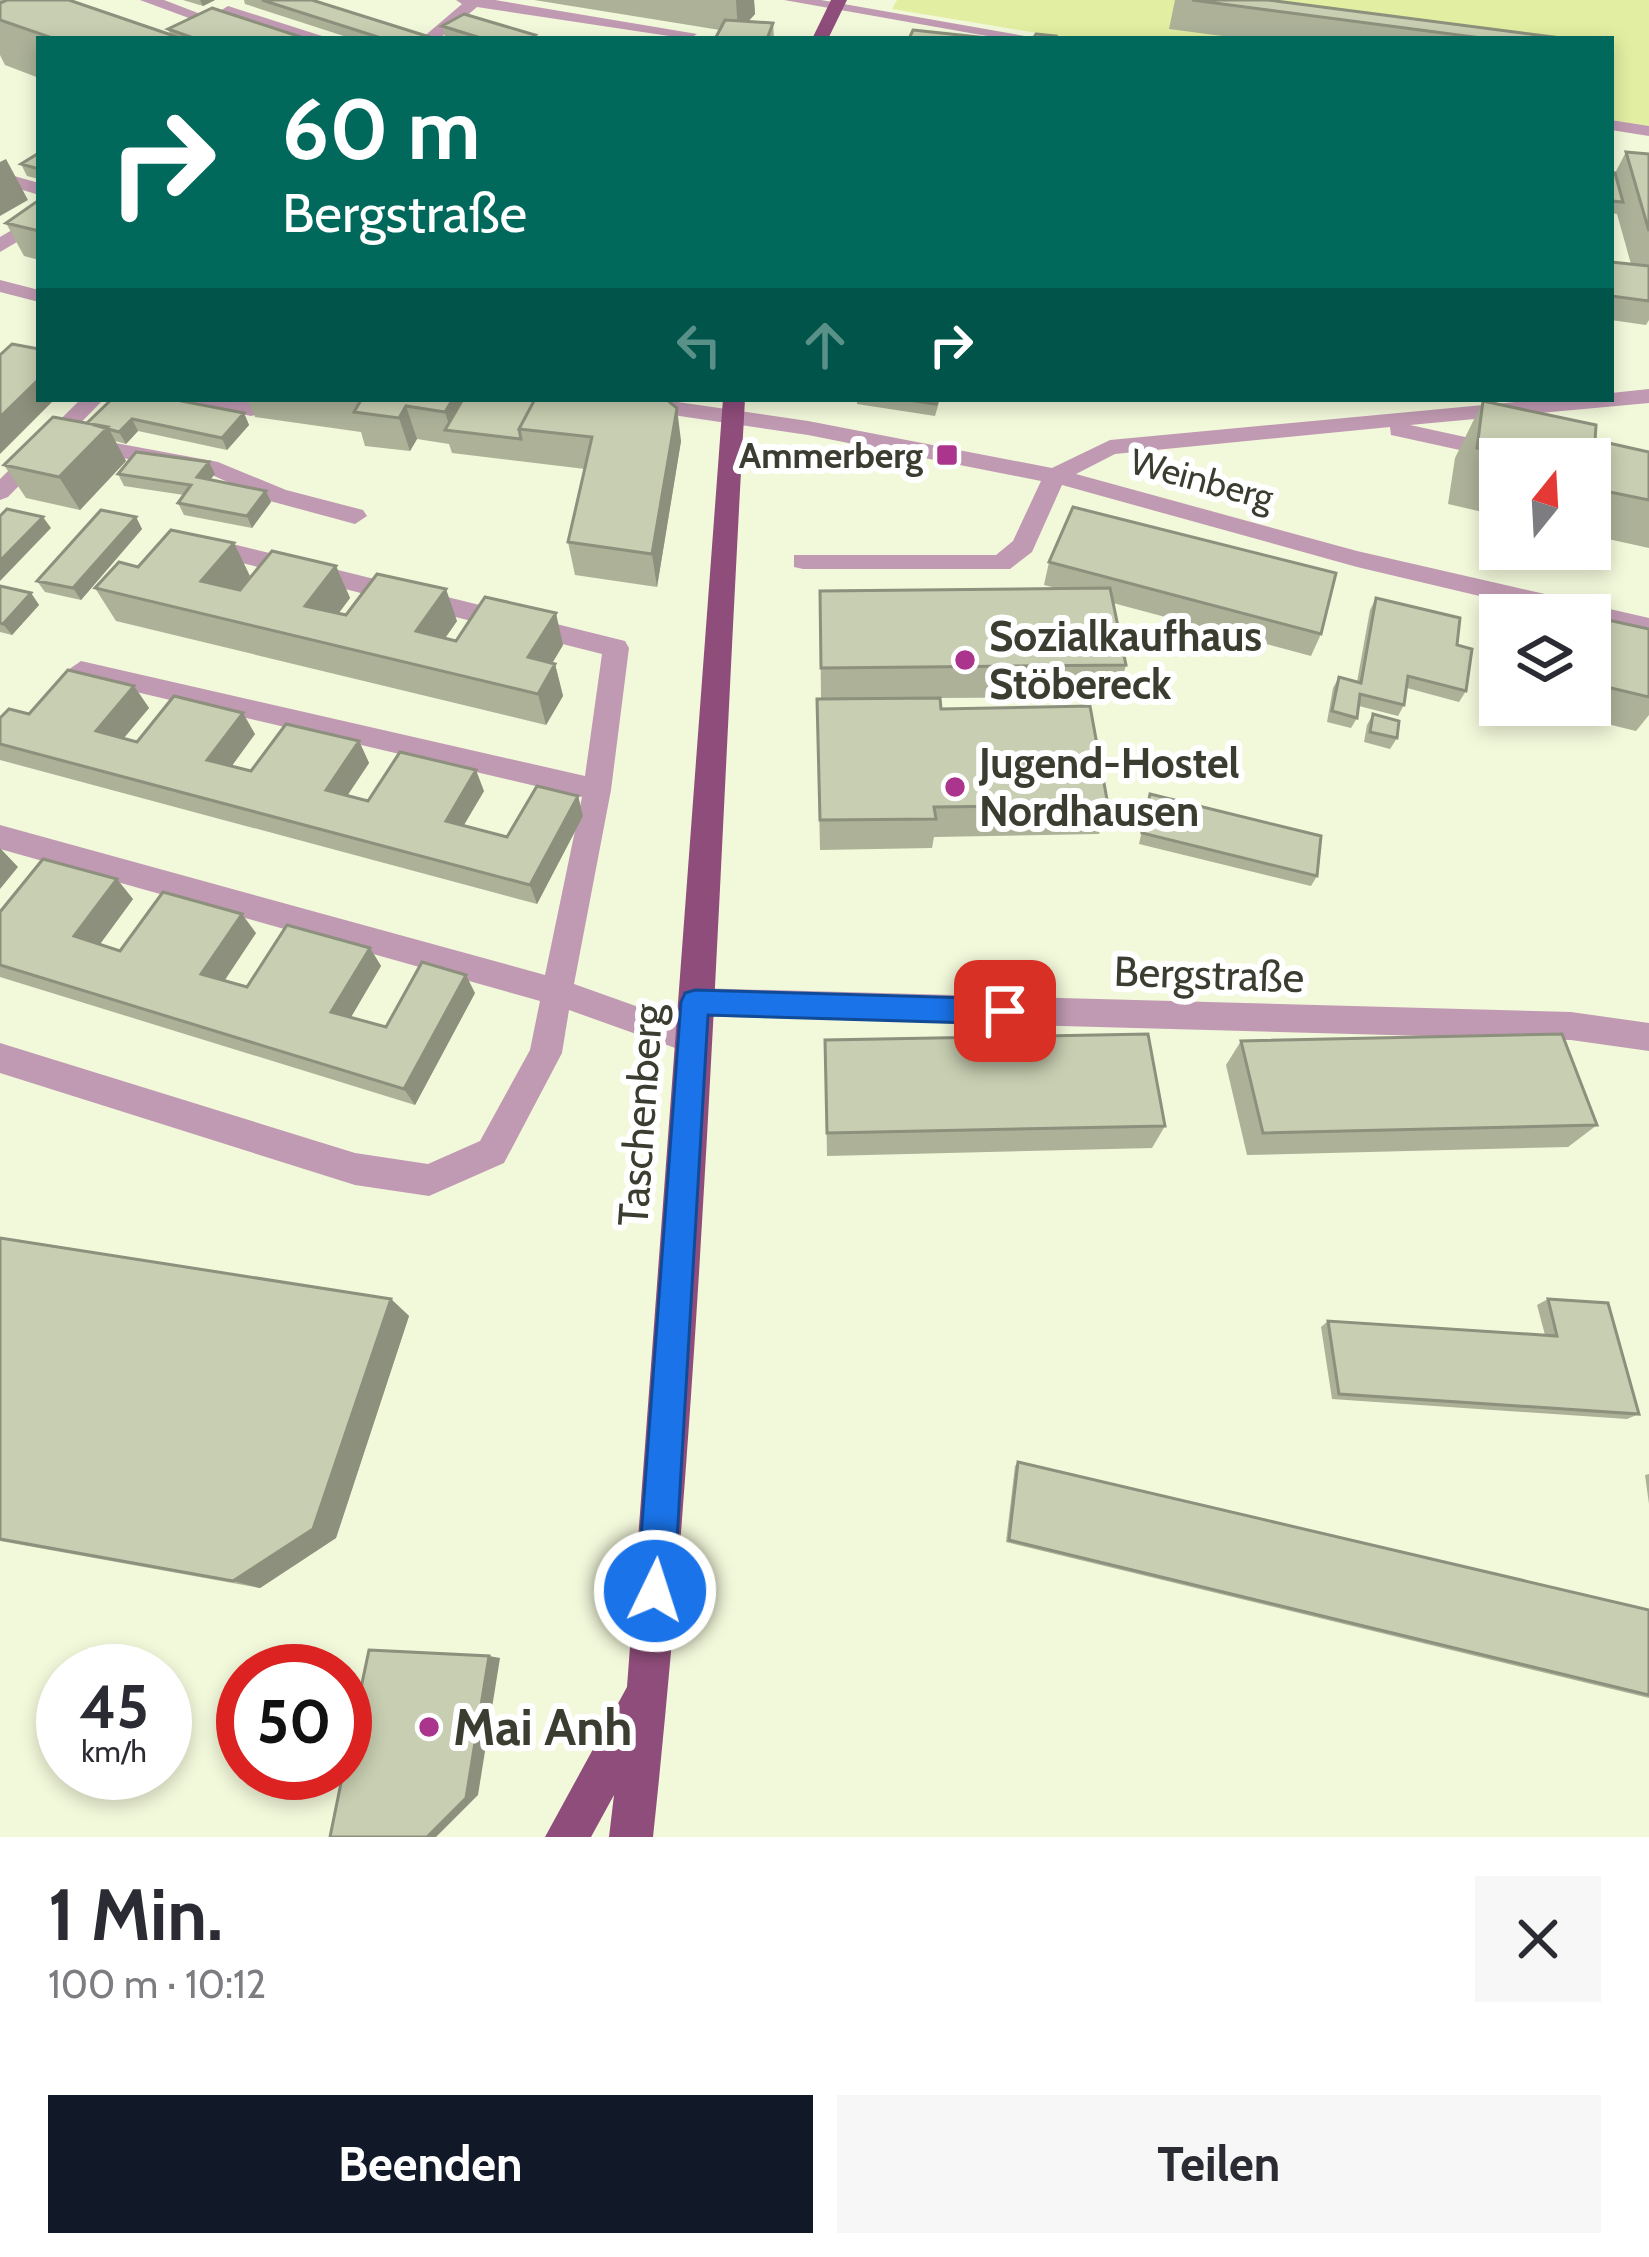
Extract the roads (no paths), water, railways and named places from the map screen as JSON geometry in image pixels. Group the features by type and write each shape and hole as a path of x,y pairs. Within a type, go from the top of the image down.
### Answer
{"main road":[{"path":"821,36 837,3"},
{"name":"Taschenberg","path":"631,1837 648,1687 733,407"},
{"path":"567,1837 648,1687"}],"street":[{"path":"148,0 203,18"},
{"path":"792,0 837,3 1018,36"},
{"path":"432,36 471,1 689,34"},
{"path":"228,10 307,36"},
{"path":"1614,125 1649,131"},
{"path":"0,177 36,188"},
{"path":"0,246 36,222"},
{"path":"0,286 36,295"},
{"path":"1614,400 1649,396"},
{"path":"0,492 90,402"},
{"path":"218,402 251,409 257,402"},
{"name":"Weinberg","path":"657,402 733,407 1055,476 1357,559 1649,627"},
{"path":"803,561 1001,562 1023,546 1055,476 1110,447 1589,402"},
{"path":"1370,424 1479,447"},
{"path":"54,437 218,469 278,496 355,516"},
{"path":"0,1058 355,1169 429,1180 492,1152 546,1053 597,790 616,649 200,544"},
{"path":"81,670 597,790"},
{"name":"Bergstraße","path":"0,837 557,992 693,1021 1571,1026 1649,1037"}],"place":[{"name":"Ammerberg","path":"947,455"},
{"name":"Sozialkaufhaus Stöbereck","path":"965,660"},
{"name":"Jugend-Hostel Nordhausen","path":"955,787"},
{"name":"Mai Anh","path":"429,1727"}]}
